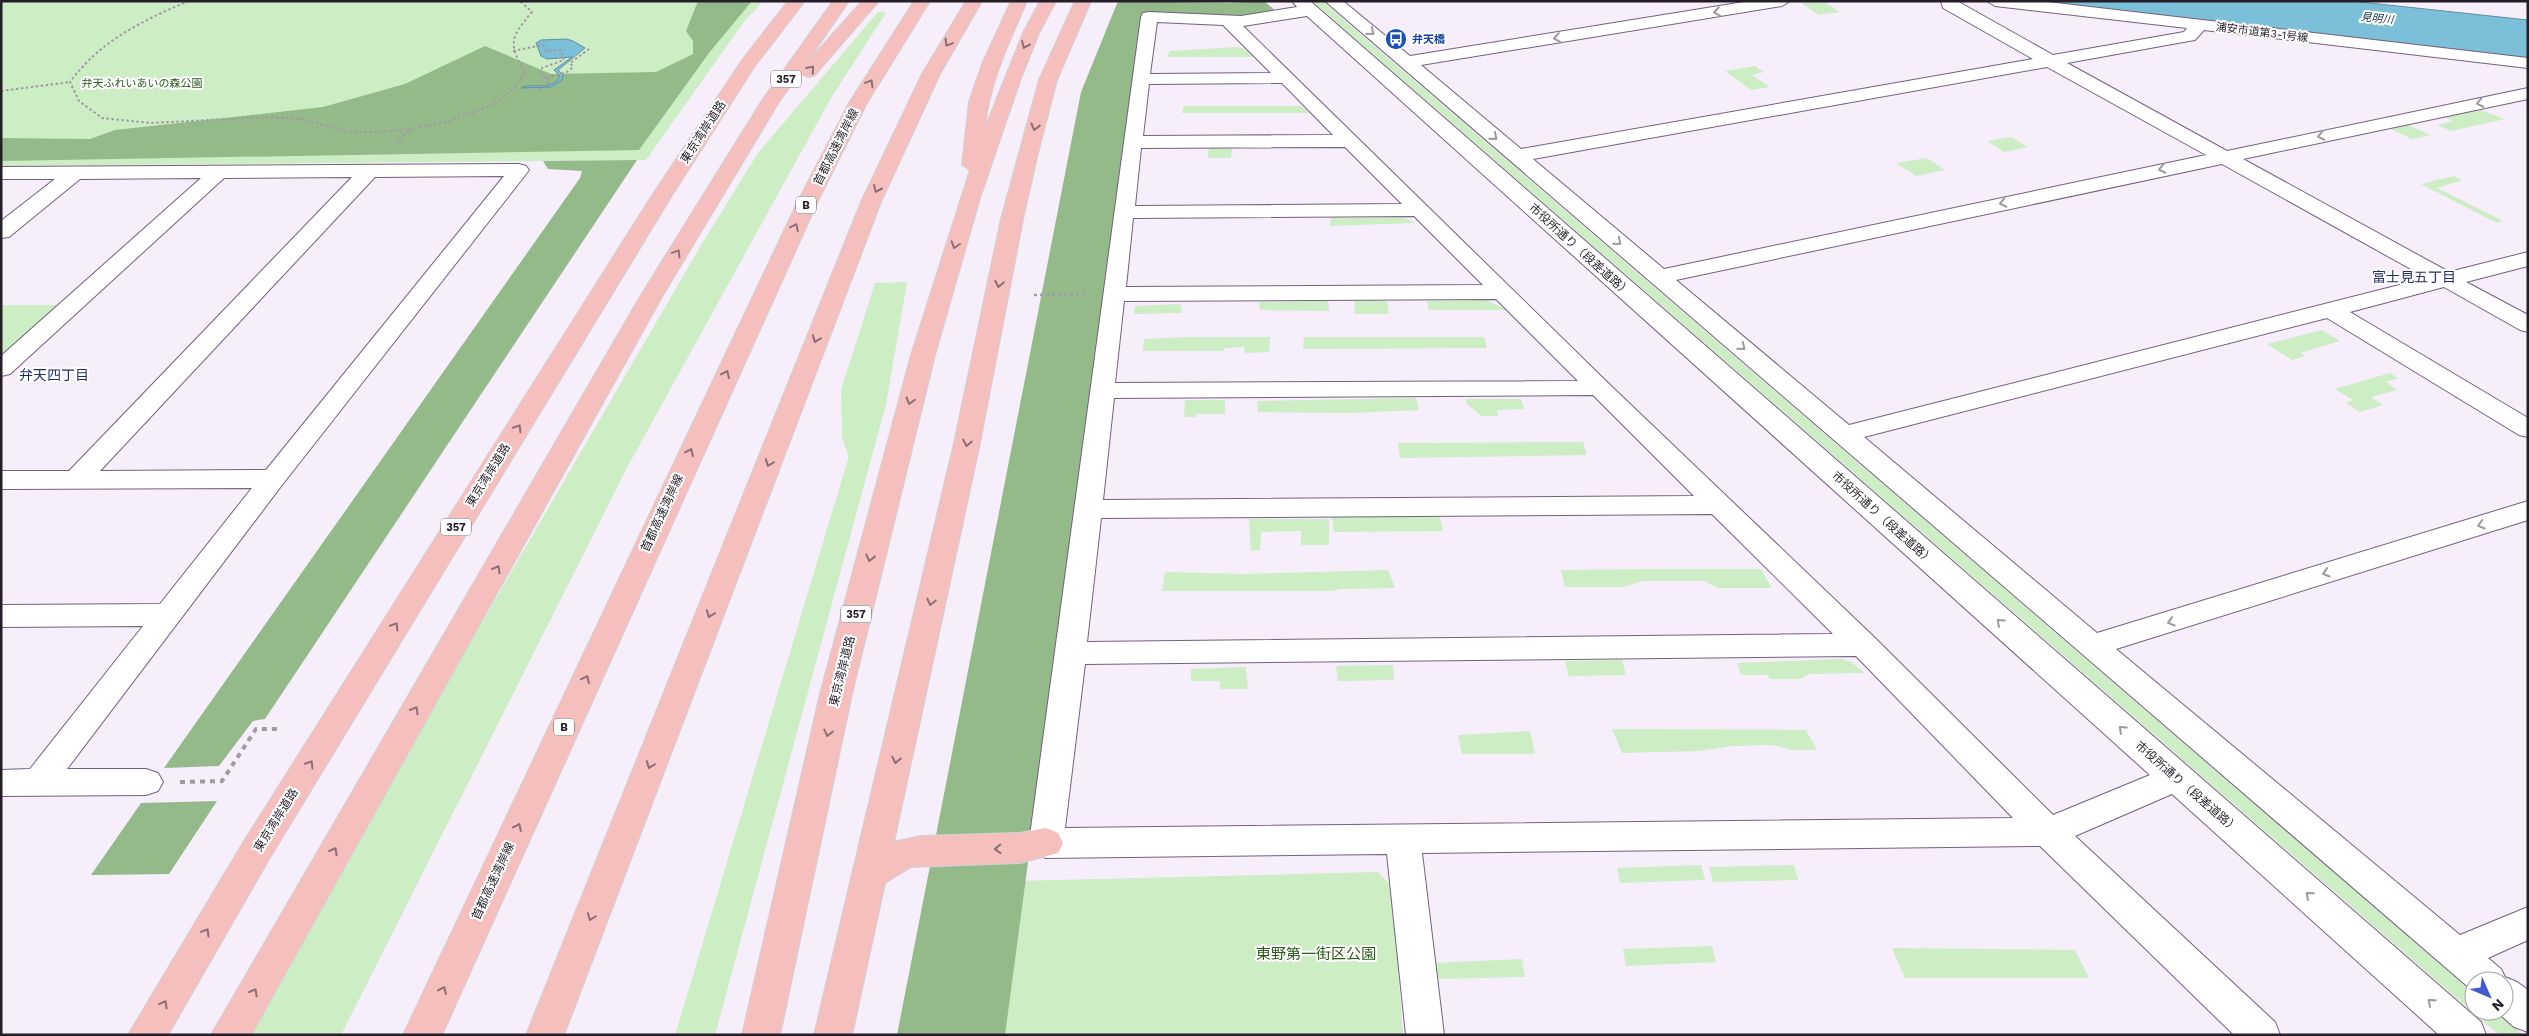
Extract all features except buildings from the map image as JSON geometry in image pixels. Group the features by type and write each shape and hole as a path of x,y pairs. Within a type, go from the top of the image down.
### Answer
{"highway":[{"name":"東京湾岸道路","path":"147,1035 226,900 660,197 736,82 797,1"},
{"name":"357","path":"230,1035 652,295 734,159 802,54 841,1"},
{"path":"734,159 871,1"},
{"name":"首都高速湾岸線","path":"422,1035 808,201 858,103 922,1"},
{"path":"545,1035 853,246 916,102 940,56 974,1"},
{"path":"970,198 973,138 978,102 990,64 1019,1"},
{"name":"東京湾岸道路","path":"761,1035 834,703 928,337 970,198 1020,56 1048,1"},
{"path":"833,1035 967,444 1012,219 1048,80 1083,1"},
{"path":"871,873 904,853 1020,848 1046,842"}],"street":[{"path":"1408,62 1782,1"},
{"path":"1949,1 1949,5 2050,59 2528,325"},
{"name":"浦安市道第3-1号線","path":"1995,1 2528,62"},
{"path":"2176,778 2048,832 1046,842 1090,509 1123,212 1149,17 1241,21 1314,4 1408,62 1846,434 2091,646 2476,971"},
{"name":"市役所通り（段差道路）","path":"1314,4 2176,778 2468,1035"},
{"path":"1228,20 1599,388 1863,645 2048,832 2261,1035"},
{"path":"1517,156 2050,59 2189,36 2196,30 2196,24"},
{"path":"1140,79 1286,78"},
{"path":"1659,277 2528,93"},
{"path":"1132,142 1350,141"},
{"path":"1,173 519,170 273,479 170,615 38,782"},
{"path":"77,479 369,171"},
{"path":"1,369 219,172"},
{"path":"1,232 75,173"},
{"path":"1123,212 1419,210"},
{"path":"1846,434 2528,260"},
{"path":"1114,294 1503,292"},
{"path":"2331,310 2528,429"},
{"path":"1102,391 1599,388"},
{"path":"1,480 273,479"},
{"path":"1090,509 1718,505"},
{"path":"2091,646 2528,510"},
{"path":"1,616 170,615"},
{"path":"1072,653 1863,645"},
{"path":"1,783 146,782"},
{"path":"1402,839 1425,1035"},
{"path":"2456,954 2528,924"},
{"path":"2514,1002 2528,1014"}],"path":[{"path":"70,82 81,64 111,40 162,12 189,1"},
{"path":"70,82 79,101 102,118 152,122 268,117 301,119 351,132 410,130 450,121 488,107 514,89 524,73 513,51 511,42 516,31 532,12 520,1"},
{"path":"513,51 542,45 546,51 561,50 565,58 542,68 542,74 550,81 537,92"},
{"path":"546,78 567,72 573,67 570,63 589,49"},
{"path":"1,91 70,82"},
{"path":"1034,294 1061,294"},
{"path":"146,782 222,781 256,729 281,729"}],"green space":[{"name":"弁天ふれいあいの森公園","path":"1,1 763,1 743,23 646,160 1,166"},
{"path":"698,1 752,1 709,53 639,150 1,161 1,138 90,139 115,130 323,107 405,84 485,46 551,74 656,72 693,54 693,41 686,31"},
{"path":"1118,1 1229,3 1264,1 1277,12 1229,17 1141,15 1005,1035 897,1035 1081,92"},
{"path":"1312,1 1322,1 2464,984 2464,1005"},
{"path":"1823,1 1840,12 1819,15 1801,3"},
{"path":"878,12 886,13 831,98 629,464 341,1035 242,1035 703,242 758,153"},
{"path":"1243,48 1254,57 1167,57 1170,51"},
{"path":"1755,66 1764,72 1752,75 1770,87 1751,90 1725,71"},
{"path":"1184,106 1301,106 1310,113 1182,113"},
{"path":"2480,110 2505,119 2451,131 2437,125 2453,121 2444,117"},
{"path":"2408,125 2431,135 2412,139 2391,129"},
{"path":"2011,137 2028,147 2004,152 1987,141"},
{"path":"1209,148 1232,148 1231,158 1208,158"},
{"path":"1927,158 1945,170 1916,176 1896,163"},
{"path":"637,160 265,719 253,721 219,766 164,768 580,178 582,171 548,169 543,161"},
{"path":"2454,176 2462,180 2437,188 2503,221 2497,223 2421,184"},
{"path":"1403,217 1415,223 1330,226 1331,218"},
{"path":"907,282 886,404 715,1035 675,1035 849,456 842,438 841,390 875,283"},
{"path":"1486,300 1507,310 1429,310 1427,301"},
{"path":"1328,301 1329,311 1260,310 1259,302"},
{"path":"1354,301 1387,301 1389,314 1355,314"},
{"path":"1180,304 1182,313 1134,314 1135,306"},
{"path":"1,305 60,305 1,358"},
{"path":"2322,330 2340,341 2300,353 2305,356 2292,360 2267,344"},
{"path":"1270,337 1269,352 1245,353 1244,347 1224,348 1224,351 1143,351 1144,339"},
{"path":"1304,337 1484,337 1487,348 1303,349"},
{"path":"2390,373 2398,378 2386,382 2397,390 2371,397 2383,405 2360,412 2346,403 2353,400 2335,389"},
{"path":"1416,398 1419,410 1351,413 1258,412 1257,401"},
{"path":"1466,399 1521,399 1524,409 1497,410 1498,416 1482,416 1467,404"},
{"path":"1185,400 1225,400 1225,414 1196,414 1196,417 1184,417"},
{"path":"1583,442 1587,455 1400,458 1398,443"},
{"path":"1332,517 1440,517 1443,531 1334,532"},
{"path":"1249,519 1329,519 1329,545 1301,545 1301,531 1261,532 1260,550 1251,551"},
{"path":"1761,569 1772,588 1718,588 1704,581 1642,581 1624,587 1565,587 1561,570"},
{"path":"1388,570 1395,588 1331,591 1162,591 1165,572 1244,574"},
{"path":"1841,659 1851,662 1865,673 1809,674 1800,679 1770,679 1768,675 1741,675 1737,663"},
{"path":"1622,660 1626,675 1569,676 1565,661"},
{"path":"1393,665 1394,680 1338,681 1336,666"},
{"path":"1246,667 1248,689 1220,689 1220,681 1191,681 1191,669"},
{"path":"1612,729 1806,730 1817,750 1792,750 1773,745 1732,746 1699,751 1622,753"},
{"path":"1530,731 1535,754 1462,754 1458,735"},
{"path":"217,801 169,874 91,875 141,803"},
{"path":"1701,865 1705,880 1620,883 1617,868"},
{"path":"1794,865 1798,880 1713,882 1709,867"},
{"name":"東野第一街区公園","path":"1378,872 1392,887 1403,1035 992,1035 1015,881"},
{"path":"1712,946 1716,962 1626,966 1623,949"},
{"path":"1892,948 2075,950 2089,978 1905,978"},
{"path":"1522,959 1525,977 1434,979 1433,963"},
{"path":"2483,1021 2507,1021 2523,1035 2499,1035"}],"water":[{"name":"見明川","path":"2031,1 2351,1 2528,20 2528,58"},
{"path":"566,39 585,48 558,70 563,75 562,80 551,87 521,88 548,85 557,81 560,76 554,70 572,57 547,59 541,56 536,43 541,40"}],"place":[{"name":"弁天橋","path":"1396,39"}],"district":[{"name":"富士見五丁目","path":"2414,277"},
{"name":"弁天四丁目","path":"54,375"}]}
